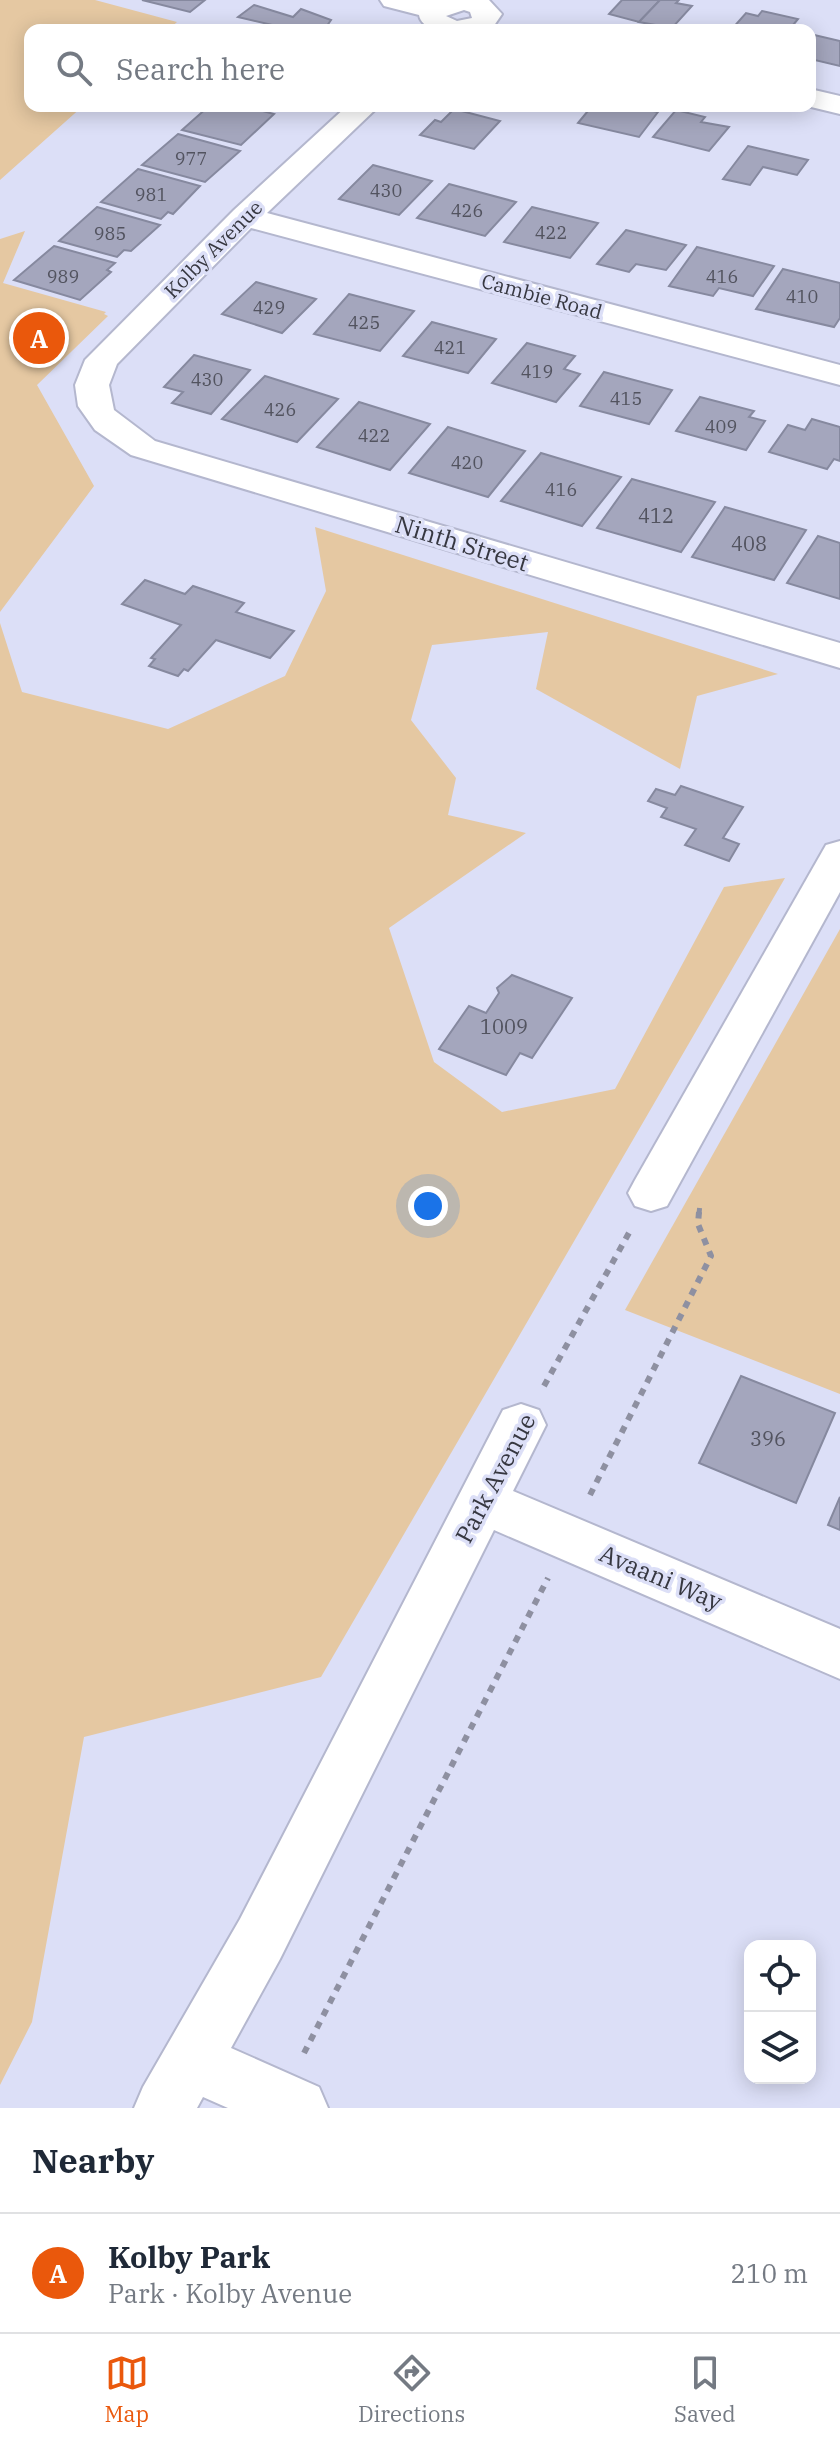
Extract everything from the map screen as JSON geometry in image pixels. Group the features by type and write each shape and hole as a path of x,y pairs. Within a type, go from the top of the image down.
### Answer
{"street":[{"path":"394,0 443,23"},
{"path":"816,99 840,105"},
{"name":"Kolby Avenue","path":"97,408 92,387 102,360 245,217 358,112"},
{"name":"Cambie Road","path":"245,217 840,375"},
{"name":"Ninth Street","path":"97,408 113,431 143,448 840,656"},
{"path":"651,1193 840,855"},
{"name":"Park Avenue","path":"177,2084 260,1939 521,1425"},
{"name":"Avaani Way","path":"481,1501 840,1654"},
{"path":"177,2084 289,2104"}],"path":[{"name":"Park Avenue","path":"521,1425 651,1193"},
{"path":"289,2104 711,1256"}],"shaded area":[{"path":"0,0 95,0 177,22 24,24 24,112 76,112 0,180"},
{"path":"25,231 3,283 106,312 104,314 108,316 37,385 94,486 0,612 0,239"},
{"path":"315,527 778,674 697,696 680,769 536,689 548,632 432,645 411,720 456,778 448,815 526,833 389,928 434,1062 502,1112 615,1089 724,887 785,878 321,1677 84,1737 32,2022 0,2085 0,623 22,692 168,729 285,676 326,591"},
{"path":"840,929 840,1394 625,1310"}],"building":[{"path":"142,0 205,0 190,12"},
{"path":"622,0 660,0 639,22 609,14"},
{"path":"660,0 679,0 676,3 692,6 676,24 639,22"},
{"path":"254,5 293,17 301,9 331,20 328,24 268,24 238,17"},
{"path":"762,11 798,19 794,24 736,24 746,13 758,16"},
{"path":"816,35 840,41 840,66 816,60"},
{"path":"202,112 274,114 241,145 182,130"},
{"path":"451,112 466,112 500,121 474,149 420,135 435,120 441,122"},
{"path":"587,112 658,112 639,137 578,123"},
{"path":"674,112 705,117 701,122 729,127 709,151 653,137"},
{"path":"178,134 240,151 205,182 142,165"},
{"path":"748,146 808,160 797,175 763,167 750,185 723,179"},
{"path":"373,165 432,181 399,215 339,199"},
{"path":"138,169 200,186 173,214 168,212 161,219 101,202"},
{"path":"449,184 516,202 485,236 417,218"},
{"path":"97,207 160,225 131,251 124,250 117,257 59,241"},
{"path":"532,207 598,223 570,258 504,242"},
{"path":"626,230 686,245 666,270 636,264 629,272 597,264"},
{"path":"54,246 115,263 107,270 111,272 80,300 14,280"},
{"path":"697,247 774,266 753,296 719,288 713,296 669,286"},
{"path":"783,269 840,283 840,318 834,327 756,309"},
{"path":"256,282 316,299 282,333 222,314"},
{"path":"349,294 414,311 380,351 314,334"},
{"path":"432,322 496,339 468,373 403,356"},
{"path":"527,343 575,356 564,369 580,374 556,402 492,383"},
{"path":"194,355 250,370 211,414 172,403 183,392 164,387"},
{"path":"604,372 672,390 649,424 580,406"},
{"path":"265,376 338,399 297,442 222,419"},
{"path":"700,397 754,411 749,417 765,421 746,450 676,431"},
{"path":"359,402 430,424 390,470 317,447"},
{"path":"812,419 840,427 840,461 834,459 827,469 769,452 788,425 805,430"},
{"path":"448,427 525,451 488,497 409,473"},
{"path":"541,453 621,477 582,526 501,501"},
{"path":"632,479 715,502 681,552 597,528"},
{"path":"725,507 806,530 774,580 692,557"},
{"path":"818,536 840,543 840,599 787,583"},
{"path":"145,580 185,594 193,586 244,603 236,612 294,631 270,658 216,640 188,671 184,669 178,676 149,666 155,659 151,658 181,625 122,604"},
{"path":"681,786 743,807 723,838 739,844 729,861 685,845 696,829 661,817 667,808 648,801 656,789 675,795"},
{"path":"512,975 572,998 532,1058 520,1053 506,1075 439,1049 469,1006 486,1013 499,993 497,988"},
{"path":"741,1376 835,1413 796,1503 699,1463"},
{"path":"840,1497 840,1530 828,1525"}],"place":[{"name":"Kolby Park","path":"39,338"}]}
